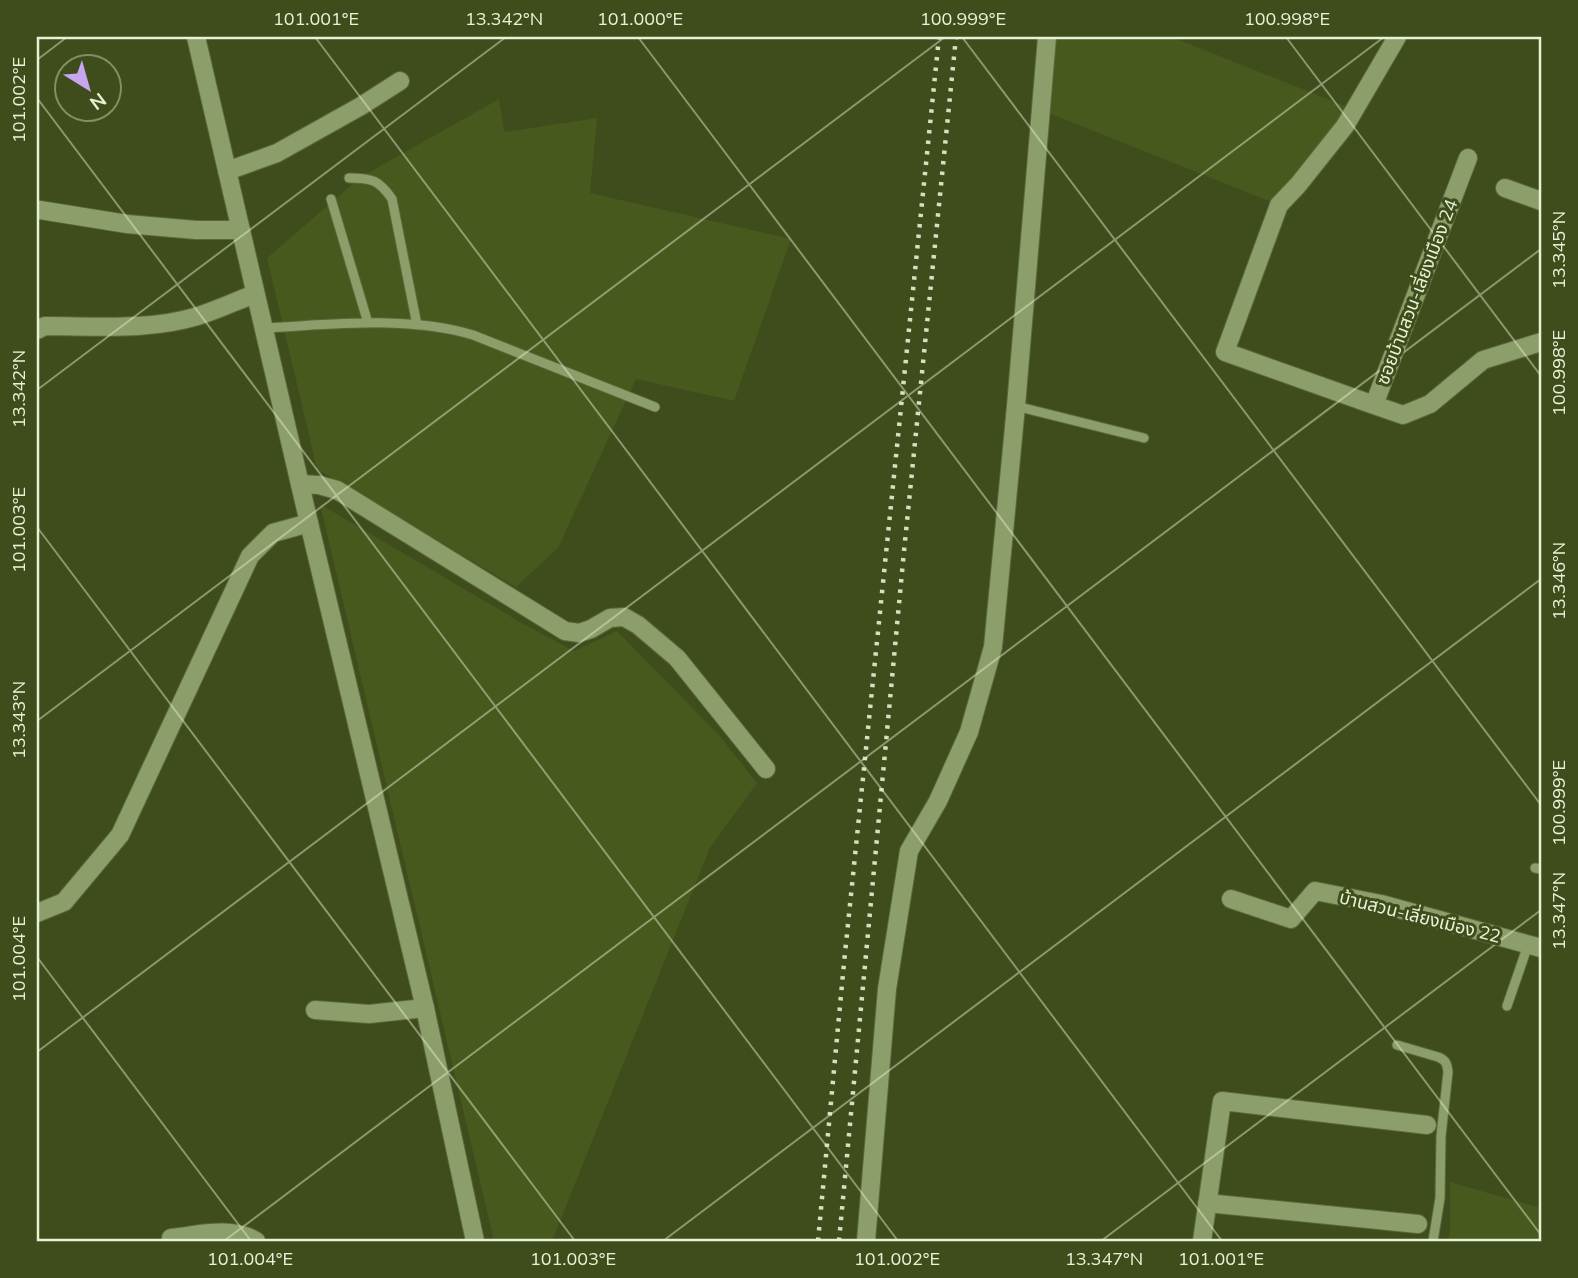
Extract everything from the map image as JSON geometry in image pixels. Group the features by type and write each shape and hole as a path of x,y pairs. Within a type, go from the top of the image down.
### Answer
{"street":[{"path":"196,37 425,1008 475,1241"},
{"path":"866,1241 887,989 909,851 938,801 969,732 993,647 1047,37"},
{"path":"1374,405 1225,352 1279,205 1298,186 1345,126 1396,37"},
{"path":"227,171 277,153 361,106 400,80"},
{"name":"ซอยบ้านสวน-เลี่ยงเมือง 24","path":"1468,158 1374,405 1403,415 1430,404 1483,360 1541,342"},
{"path":"1505,188 1541,201"},
{"path":"40,210 127,224 196,230 241,230"},
{"path":"37,330 45,326 141,326 170,322 198,316 255,294"},
{"path":"300,484 337,490 565,631 579,633 610,618 624,617 638,625 677,658 766,769"},
{"path":"37,924 64,902 120,835 250,556 273,533 309,523"},
{"name":"บ้านสวน-เลี่ยงเมือง 22","path":"1231,899 1292,919 1315,891 1381,904 1534,946"},
{"path":"37,913 64,902"},
{"path":"315,1010 369,1014 425,1008"},
{"path":"1202,1241 1222,1101 1427,1125"},
{"path":"1207,1203 1418,1224"},
{"path":"171,1238 239,1233 256,1241"}],"lane":[{"path":"349,178 367,178 377,182 392,199 417,325"},
{"path":"331,200 368,323"},
{"path":"263,328 368,323 453,329 654,407"},
{"path":"1016,406 1144,438"},
{"path":"1507,1006 1534,946"},
{"path":"1397,1045 1438,1057 1447,1064 1440,1198 1433,1241"}],"shaded area":[{"path":"1047,37 1172,37 1355,110 1279,205 1041,110"},
{"path":"499,99 504,132 597,118 590,193 791,239 734,401 636,379 558,548 516,587 317,469 267,258 361,177"},
{"path":"320,504 574,651 617,631 719,735 757,783 710,848 552,1241 494,1241"},
{"path":"1450,1182 1541,1208 1541,1241 1448,1241"}],"railway":[{"path":"818,1241 939,37"},
{"path":"839,1241 956,37"}]}
